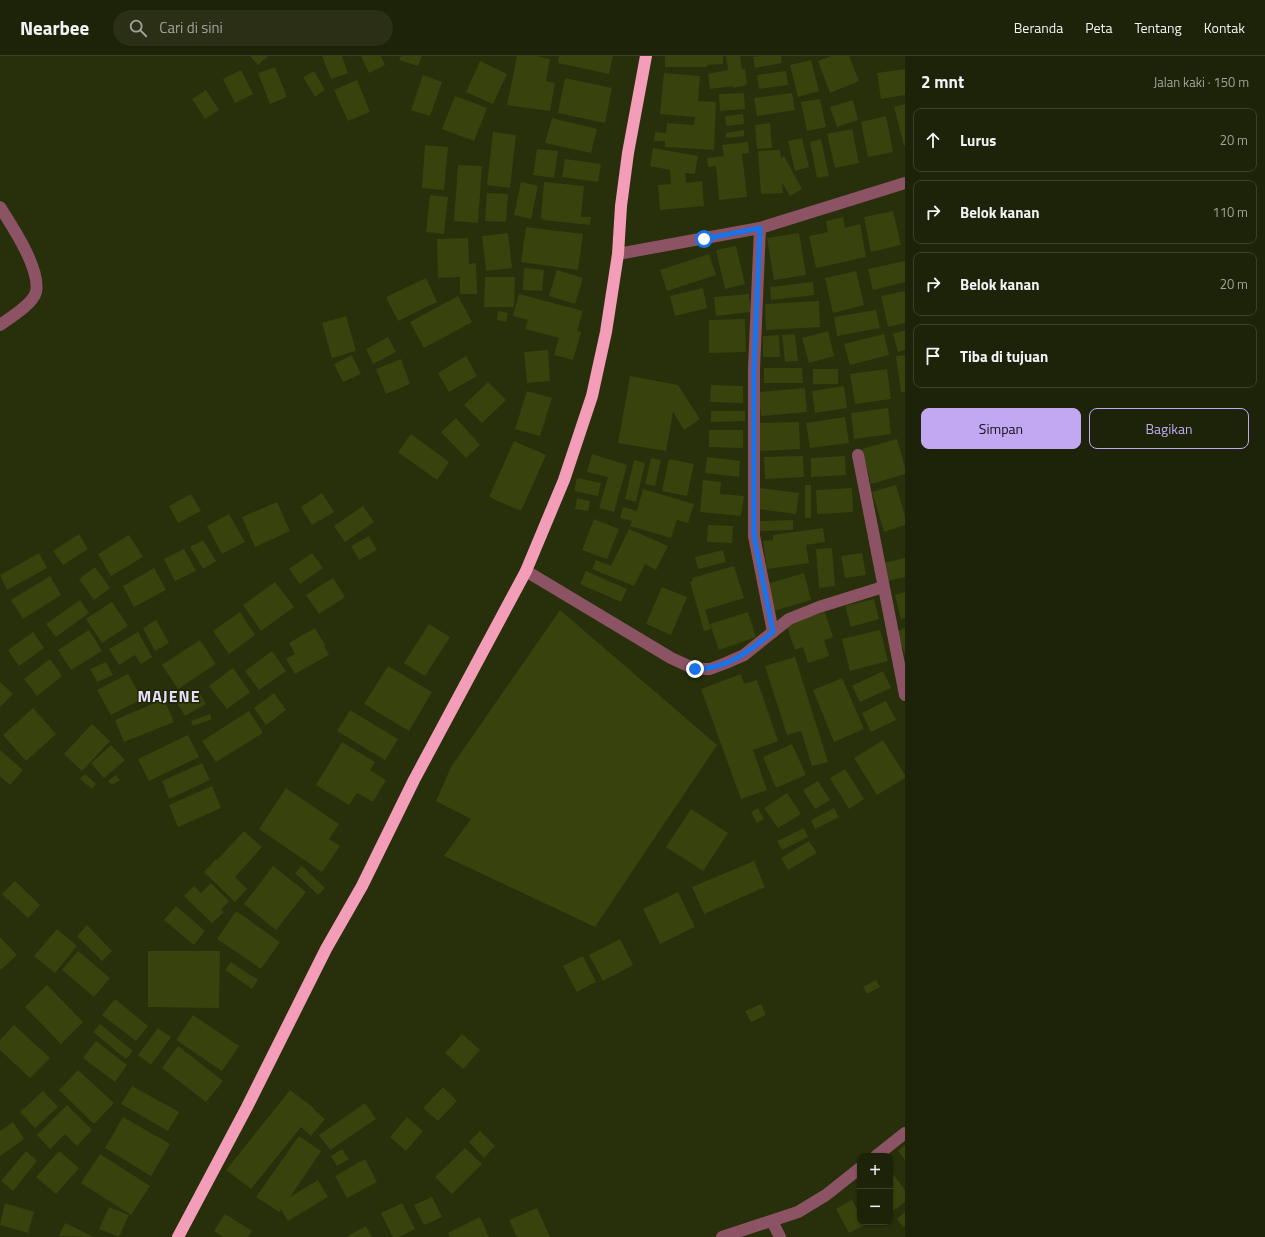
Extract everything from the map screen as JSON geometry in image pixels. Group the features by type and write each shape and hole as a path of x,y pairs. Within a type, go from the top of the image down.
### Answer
{"highway":[{"path":"178,1237 247,1107 326,949 362,886 414,780 526,571 564,480 592,396 606,332 618,254 621,206 628,153 646,56"}],"street":[{"path":"618,254 760,228 905,183"},
{"path":"0,207 21,242 35,272 36,292 26,306 0,325"},
{"path":"760,228 754,369 754,536 773,632"},
{"path":"858,455 905,696"},
{"path":"526,571 672,658 695,669 710,669 744,655 789,619 819,607 883,587"},
{"path":"880,1153 905,1133"},
{"path":"722,1237 798,1212 826,1195 857,1170"},
{"path":"772,1221 780,1237"}],"building":[{"path":"250,56 268,56 258,65"},
{"path":"322,56 342,56 348,73 331,79"},
{"path":"361,56 381,56 385,65 369,73"},
{"path":"401,56 422,56 418,66 399,60"},
{"path":"517,56 536,56 550,59 546,81 555,83 550,111 507,105"},
{"path":"559,56 613,56 609,74 558,63"},
{"path":"665,56 723,56 723,64 707,65 707,67 665,67"},
{"path":"726,56 740,56 742,69 745,69 747,85 733,88 733,86 710,89 708,74 728,70"},
{"path":"781,56 782,63 755,68 753,57"},
{"path":"831,56 849,56 859,81 830,93 818,61"},
{"path":"811,60 819,91 798,97 790,65"},
{"path":"480,61 507,74 493,104 466,92"},
{"path":"275,67 287,97 270,104 258,73"},
{"path":"905,69 905,95 881,99 877,73"},
{"path":"241,70 253,94 235,103 223,79"},
{"path":"314,71 325,90 315,97 303,77"},
{"path":"786,71 788,85 759,89 757,75"},
{"path":"664,73 700,76 698,101 716,102 714,150 665,147 665,141 654,141 655,132 666,133 667,123 694,125 695,117 660,114"},
{"path":"423,75 442,82 430,116 411,110"},
{"path":"565,78 612,88 605,123 558,113"},
{"path":"357,80 370,112 348,121 334,90"},
{"path":"206,90 219,110 205,119 192,99"},
{"path":"744,93 745,109 720,111 719,94"},
{"path":"792,93 795,110 757,116 754,98"},
{"path":"455,96 487,108 474,141 442,129"},
{"path":"820,99 826,127 807,131 801,102"},
{"path":"853,100 858,120 837,127 830,107"},
{"path":"905,104 905,145 904,146 894,107"},
{"path":"743,114 744,124 726,126 725,116"},
{"path":"886,116 893,152 868,157 861,122"},
{"path":"552,118 597,129 591,153 545,143"},
{"path":"770,123 772,148 757,149 755,125"},
{"path":"852,129 859,163 835,168 827,134"},
{"path":"744,130 744,136 726,138 726,133"},
{"path":"493,132 516,135 510,188 487,185"},
{"path":"802,138 809,167 795,171 788,141"},
{"path":"821,139 829,176 817,178 810,142"},
{"path":"748,142 749,153 742,154 747,197 719,200 716,166 708,167 707,158 724,156 722,145"},
{"path":"425,145 448,147 444,190 422,188"},
{"path":"653,148 698,156 695,174 685,173 686,183 702,181 704,206 660,210 658,185 671,184 670,170 650,166"},
{"path":"537,149 558,151 554,178 533,175"},
{"path":"780,150 781,158 784,156 802,189 790,196 782,183 783,193 761,194 758,151"},
{"path":"565,159 601,164 598,182 562,177"},
{"path":"458,165 482,166 478,223 454,221"},
{"path":"521,182 538,186 531,219 514,215"},
{"path":"544,182 584,186 581,217 591,217 590,225 543,220 543,218 541,218"},
{"path":"487,193 508,194 506,222 485,221"},
{"path":"430,195 448,197 444,234 426,232"},
{"path":"893,211 901,245 871,252 864,217"},
{"path":"843,217 845,228 860,224 866,257 816,268 809,236 828,232 826,221"},
{"path":"526,227 583,234 578,270 521,262"},
{"path":"508,233 512,268 486,271 482,236"},
{"path":"799,233 806,275 774,280 767,238"},
{"path":"468,238 469,264 476,263 477,294 460,294 460,277 438,278 437,239"},
{"path":"736,246 745,284 725,289 716,250"},
{"path":"709,254 716,275 667,291 660,270"},
{"path":"905,261 905,282 873,290 868,269"},
{"path":"524,268 544,270 542,291 523,290"},
{"path":"557,270 583,278 575,304 549,296"},
{"path":"856,271 864,305 833,313 825,278"},
{"path":"485,277 515,277 514,307 484,307"},
{"path":"426,278 437,302 398,321 386,297"},
{"path":"813,282 814,295 771,300 770,287"},
{"path":"703,288 707,308 675,316 670,296"},
{"path":"905,291 905,323 888,327 881,296"},
{"path":"519,294 583,311 577,331 581,332 573,360 554,355 559,338 525,329 528,320 513,316"},
{"path":"749,294 751,312 716,316 714,297"},
{"path":"458,296 472,322 424,348 410,322"},
{"path":"819,301 820,327 766,330 765,304"},
{"path":"876,310 880,328 837,336 834,317"},
{"path":"498,311 508,313 506,322 497,320"},
{"path":"346,316 356,351 332,358 322,323"},
{"path":"745,319 746,352 709,353 709,320"},
{"path":"905,330 905,350 898,352 893,334"},
{"path":"828,331 834,356 809,363 802,338"},
{"path":"795,334 798,361 785,362 782,335"},
{"path":"884,334 889,355 850,365 844,344"},
{"path":"779,335 780,357 763,357 763,336"},
{"path":"388,337 396,352 373,364 366,349"},
{"path":"548,350 550,381 527,383 524,352"},
{"path":"352,355 361,374 343,382 334,364"},
{"path":"905,355 905,392 901,392 896,356"},
{"path":"466,356 477,376 449,392 438,373"},
{"path":"401,359 410,384 386,394 376,369"},
{"path":"764,368 802,368 803,383 764,383"},
{"path":"813,369 838,369 838,384 813,384"},
{"path":"887,369 891,399 855,404 850,374"},
{"path":"630,376 678,385 700,419 684,430 673,412 666,451 618,443"},
{"path":"488,382 506,400 482,423 464,405"},
{"path":"711,385 743,386 743,403 710,402"},
{"path":"844,386 847,408 815,413 812,391"},
{"path":"805,388 807,412 761,416 759,392"},
{"path":"527,391 552,398 540,436 515,429"},
{"path":"888,408 891,434 854,439 851,413"},
{"path":"711,411 745,411 745,421 711,422"},
{"path":"845,417 849,443 810,448 806,423"},
{"path":"456,418 480,445 466,458 441,432"},
{"path":"799,422 800,449 760,451 760,423"},
{"path":"709,430 743,430 743,448 709,447"},
{"path":"411,434 449,462 437,480 398,452"},
{"path":"897,439 905,467 905,474 871,484 862,449"},
{"path":"514,441 546,455 521,511 489,497"},
{"path":"592,454 627,465 614,512 599,508 608,477 587,472"},
{"path":"803,456 804,477 765,479 764,457"},
{"path":"845,456 846,475 811,477 811,458"},
{"path":"707,457 740,461 739,477 705,473"},
{"path":"651,458 661,460 655,486 645,484"},
{"path":"669,459 694,464 687,496 662,491"},
{"path":"634,460 645,463 636,502 625,499"},
{"path":"577,478 601,483 598,496 574,491"},
{"path":"703,480 721,482 720,494 744,496 741,516 700,512"},
{"path":"805,485 811,485 811,518 805,518"},
{"path":"896,485 905,516 905,525 884,532 872,492"},
{"path":"760,488 799,493 796,514 758,509"},
{"path":"852,488 853,512 817,514 816,490"},
{"path":"643,489 694,504 688,523 677,520 671,538 630,526 632,521 620,518 623,507 637,511"},
{"path":"322,493 334,512 312,525 301,507"},
{"path":"191,494 201,511 178,523 169,506"},
{"path":"577,498 590,501 588,511 575,509"},
{"path":"277,502 290,531 255,547 242,517"},
{"path":"363,506 374,522 345,542 334,526"},
{"path":"229,514 245,542 222,554 207,526"},
{"path":"594,519 619,529 607,559 582,550"},
{"path":"793,520 793,530 759,531 759,521"},
{"path":"708,525 733,526 732,543 707,542"},
{"path":"823,528 825,542 806,545 809,563 767,569 763,541 773,540 773,535"},
{"path":"629,529 668,546 656,570 645,564 634,586 592,569 596,560 611,566"},
{"path":"79,534 88,549 63,565 53,551"},
{"path":"129,535 143,557 111,576 98,554"},
{"path":"369,536 377,550 359,560 351,546"},
{"path":"203,540 216,561 203,569 190,547"},
{"path":"832,548 835,586 819,588 816,549"},
{"path":"184,549 196,571 175,581 164,559"},
{"path":"723,550 726,562 698,569 695,557"},
{"path":"39,553 47,568 7,590 0,575"},
{"path":"312,553 323,568 300,584 289,569"},
{"path":"862,553 866,575 845,578 841,556"},
{"path":"905,558 905,577 887,581 883,563"},
{"path":"734,566 744,598 705,610 711,629 704,631 690,582 693,581 692,578"},
{"path":"95,567 110,588 94,600 79,579"},
{"path":"154,568 166,590 134,607 123,586"},
{"path":"586,571 627,589 621,602 580,584"},
{"path":"804,573 811,600 774,611 767,584"},
{"path":"50,576 61,595 23,619 11,600"},
{"path":"333,578 345,597 319,614 306,595"},
{"path":"275,582 294,607 261,631 243,605"},
{"path":"662,587 687,597 671,635 646,624"},
{"path":"905,592 905,618 901,619 895,595"},
{"path":"874,599 879,619 851,627 845,606"},
{"path":"80,600 89,613 56,637 46,624"},
{"path":"112,602 128,626 102,643 86,619"},
{"path":"560,610 717,745 595,927 444,856 471,819 436,801 451,767"},
{"path":"240,612 255,635 229,654 213,631"},
{"path":"748,612 756,637 719,650 710,624"},
{"path":"825,612 833,637 824,640 829,656 808,663 803,647 795,650 786,624"},
{"path":"156,620 169,643 155,651 143,628"},
{"path":"429,624 450,637 425,676 404,663"},
{"path":"315,628 329,655 295,674 286,659 295,654 289,643"},
{"path":"905,628 905,655 897,631"},
{"path":"89,630 102,651 71,670 58,650"},
{"path":"880,630 888,661 850,671 842,639"},
{"path":"33,632 44,648 19,666 8,650"},
{"path":"138,632 152,657 141,664 135,655 119,665 109,649"},
{"path":"200,640 216,664 178,689 162,665"},
{"path":"272,651 286,671 259,690 245,671"},
{"path":"795,657 828,762 812,766 801,731 787,735 765,666"},
{"path":"50,659 62,676 37,696 24,679"},
{"path":"106,662 113,675 97,682 90,669"},
{"path":"388,666 432,692 409,731 364,704"},
{"path":"233,668 250,692 227,709 209,686"},
{"path":"883,671 891,688 860,702 852,686"},
{"path":"128,674 142,699 111,715 97,690"},
{"path":"741,674 744,684 757,680 778,741 753,750 767,790 741,799 701,689"},
{"path":"842,678 864,729 834,742 813,690"},
{"path":"0,682 13,694 0,707"},
{"path":"197,689 206,704 185,716 176,701"},
{"path":"274,693 286,710 266,725 254,708"},
{"path":"164,699 174,722 124,742 115,720"},
{"path":"886,701 896,720 871,732 862,713"},
{"path":"33,708 56,734 26,761 3,735"},
{"path":"350,710 398,739 385,760 337,731"},
{"path":"249,711 263,733 216,762 202,741"},
{"path":"210,714 212,719 193,726 191,721"},
{"path":"92,724 110,741 82,771 64,754"},
{"path":"188,735 199,757 149,781 138,759"},
{"path":"883,740 905,775 905,778 877,795 854,758"},
{"path":"342,742 375,762 370,770 386,780 373,802 357,793 349,805 316,785"},
{"path":"792,744 806,775 776,788 763,757"},
{"path":"111,745 125,760 104,778 91,763"},
{"path":"0,750 23,770 10,785 0,776"},
{"path":"202,763 210,780 169,799 162,781"},
{"path":"845,769 864,799 849,809 830,778"},
{"path":"85,774 96,784 92,789 80,779"},
{"path":"116,775 120,780 112,785 108,781"},
{"path":"818,781 830,800 815,809 803,790"},
{"path":"212,786 221,808 178,827 169,805"},
{"path":"286,788 339,824 329,839 340,846 322,872 259,829"},
{"path":"787,793 801,814 778,828 764,808"},
{"path":"758,808 764,819 757,823 751,812"},
{"path":"834,808 839,817 815,829 811,820"},
{"path":"691,809 728,833 703,871 666,847"},
{"path":"804,828 808,837 782,850 777,841"},
{"path":"244,831 262,847 235,877 247,889 235,902 204,872"},
{"path":"809,841 817,853 788,870 781,858"},
{"path":"754,861 765,887 704,914 692,887"},
{"path":"273,866 306,892 276,930 244,904"},
{"path":"302,866 325,888 318,895 295,873"},
{"path":"15,881 40,905 28,918 2,894"},
{"path":"211,883 229,901 221,910 224,912 212,923 184,896 194,886 201,893"},
{"path":"678,892 695,927 660,944 643,909"},
{"path":"176,906 205,931 194,945 164,920"},
{"path":"236,911 280,942 261,969 217,939"},
{"path":"87,925 112,951 102,961 77,936"},
{"path":"57,929 77,946 55,973 34,956"},
{"path":"0,937 17,955 1,970 0,968"},
{"path":"620,939 633,965 603,981 589,955"},
{"path":"78,951 110,978 94,997 62,970"},
{"path":"148,951 220,951 219,1008 148,1007"},
{"path":"583,956 596,982 577,992 563,966"},
{"path":"231,962 258,980 252,989 225,970"},
{"path":"876,980 880,987 867,994 863,987"},
{"path":"47,985 83,1022 61,1044 25,1007"},
{"path":"115,999 148,1026 136,1041 102,1015"},
{"path":"761,1004 766,1015 751,1022 745,1011"},
{"path":"193,1015 239,1046 222,1071 176,1040"},
{"path":"100,1024 133,1051 126,1059 93,1032"},
{"path":"14,1025 50,1058 30,1078 0,1050 0,1040"},
{"path":"158,1028 171,1037 151,1065 138,1055"},
{"path":"462,1034 480,1050 463,1069 445,1053"},
{"path":"96,1041 127,1065 115,1082 83,1058"},
{"path":"178,1046 223,1081 206,1102 162,1068"},
{"path":"78,1070 114,1103 94,1124 59,1090"},
{"path":"132,1086 179,1112 168,1131 121,1104"},
{"path":"443,1087 457,1101 438,1121 423,1108"},
{"path":"290,1090 315,1109 314,1110 325,1119 311,1136 301,1127 251,1189 226,1170"},
{"path":"43,1091 58,1107 35,1128 20,1112"},
{"path":"365,1103 376,1119 330,1150 319,1135"},
{"path":"67,1105 92,1130 77,1146 65,1134 50,1149 37,1135"},
{"path":"123,1117 170,1144 151,1176 105,1148"},
{"path":"407,1117 423,1131 406,1151 390,1137"},
{"path":"13,1122 24,1139 0,1156 0,1131"},
{"path":"480,1131 495,1146 484,1158 469,1142"},
{"path":"299,1136 321,1151 290,1197 318,1180 328,1197 288,1221 281,1209 279,1212 256,1197"},
{"path":"905,1145 905,1160 898,1151"},
{"path":"465,1148 482,1164 452,1194 435,1177"},
{"path":"342,1149 349,1159 337,1166 331,1156"},
{"path":"26,1151 37,1161 13,1191 1,1181"},
{"path":"59,1151 79,1168 56,1194 36,1177"},
{"path":"100,1154 150,1186 131,1215 81,1183"},
{"path":"365,1159 377,1182 347,1198 335,1176"},
{"path":"893,1174 905,1190 905,1202 893,1211"},
{"path":"432,1197 442,1217 424,1225 414,1205"},
{"path":"852,1200 857,1209 857,1225 865,1225 849,1233 836,1209"},
{"path":"5,1203 34,1212 28,1233 0,1225"},
{"path":"402,1203 415,1229 399,1237 393,1237 381,1213"},
{"path":"109,1207 129,1215 119,1237 99,1229"},
{"path":"537,1208 550,1237 517,1237 509,1220"},
{"path":"905,1212 905,1226 903,1227 897,1219"},
{"path":"225,1214 252,1231 248,1237 223,1237 214,1231"},
{"path":"480,1217 489,1237 450,1237 448,1233"},
{"path":"65,1223 94,1237 59,1236"},
{"path":"366,1226 372,1237 346,1237"}],"district":[{"name":"MAJENE","path":"169,696"}],"route":[{"path":"695,669 710,669 744,655 773,632 754,536 754,369 760,228 704,239"}]}
